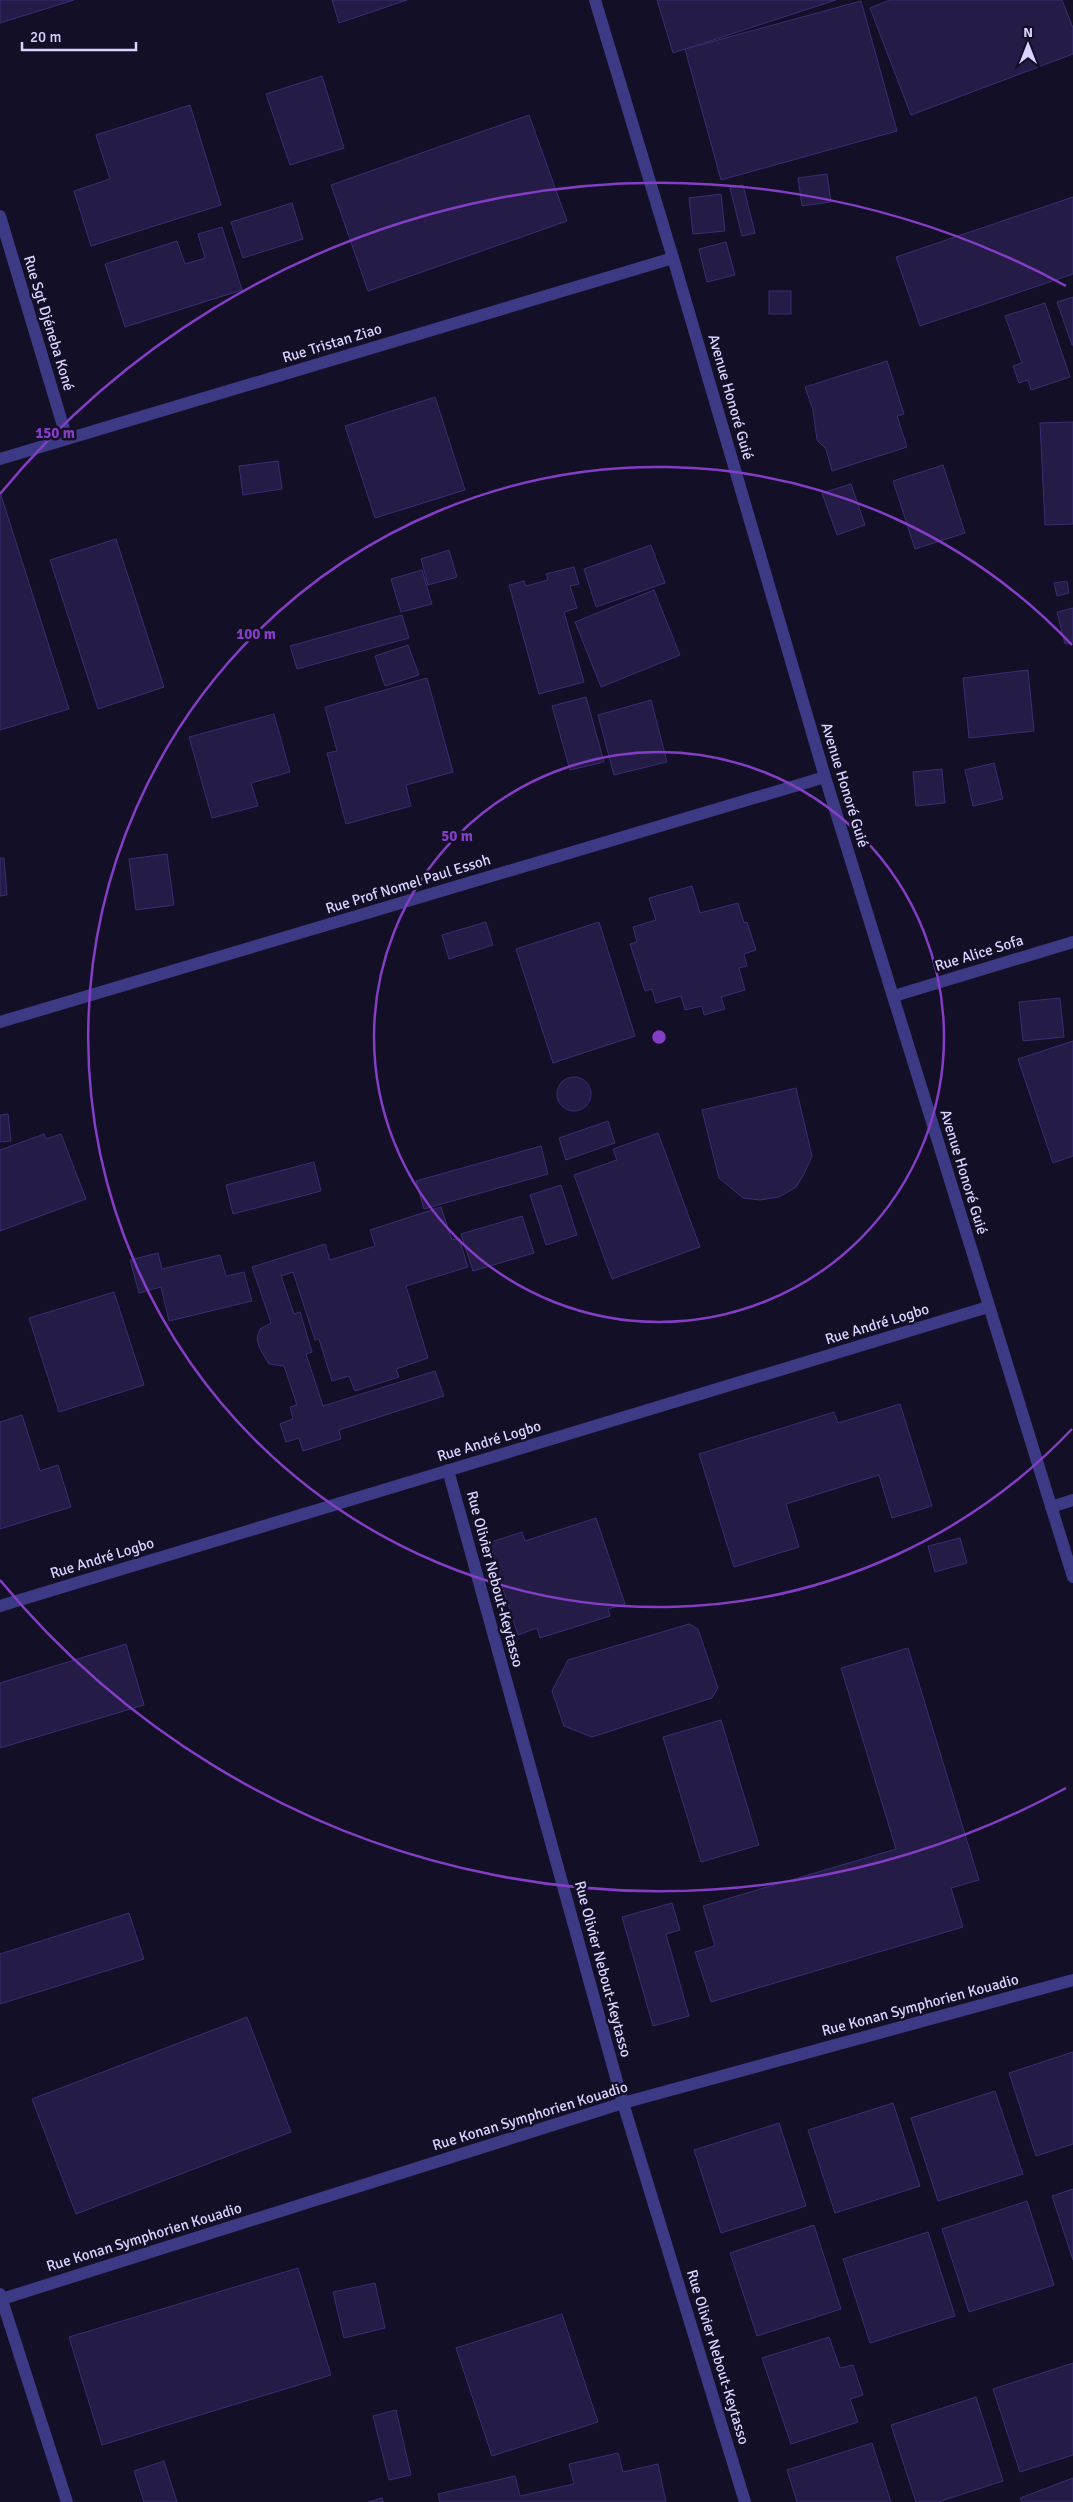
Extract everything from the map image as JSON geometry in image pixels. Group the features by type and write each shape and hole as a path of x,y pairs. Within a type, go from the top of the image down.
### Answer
{"street":[{"name":"Avenue Honoré Guié","path":"595,0 673,258 825,777 1073,1577"},
{"name":"Rue Sgt Djéneba Koné","path":"0,216 67,439"},
{"name":"Rue Tristan Ziao","path":"0,459 673,258"},
{"name":"Rue Prof Nomel Paul Essoh","path":"0,1022 825,777"},
{"name":"Rue Alice Sofa","path":"894,996 1073,942"},
{"name":"Rue André Logbo","path":"0,1606 988,1307"},
{"name":"Rue Olivier Nebout-Keytasso","path":"448,1470 624,2103 745,2502"},
{"path":"1051,1507 1073,1500"},
{"name":"Rue Konan Symphorien Kouadio","path":"1,2297 624,2103 1073,1980"},
{"path":"1,2297 67,2502"}],"building":[{"path":"0,0 74,0 0,23"},
{"path":"332,0 407,0 339,23"},
{"path":"657,0 836,0 673,53"},
{"path":"890,0 1062,0 1073,28 1073,54 911,115 870,8"},
{"path":"861,1 897,131 721,180 685,49"},
{"path":"322,76 344,148 290,165 266,94"},
{"path":"190,105 221,205 91,246 74,191 110,179 96,135"},
{"path":"529,115 567,221 368,291 331,185"},
{"path":"827,174 831,202 802,206 798,178"},
{"path":"743,185 755,233 742,236 730,188"},
{"path":"721,194 725,231 693,234 689,198"},
{"path":"1073,197 1073,274 920,326 896,257"},
{"path":"292,203 303,239 243,258 231,222"},
{"path":"222,227 242,290 125,327 105,264 177,241 185,264 205,258 198,234"},
{"path":"726,242 735,275 707,282 699,249"},
{"path":"769,291 791,291 791,314 769,314"},
{"path":"1073,297 1073,345 1072,345 1057,302"},
{"path":"1045,303 1070,377 1031,390 1028,380 1019,383 1013,366 1022,363 1005,316"},
{"path":"887,361 904,414 897,416 907,447 832,471 826,449 817,440 813,410 805,387"},
{"path":"435,397 465,490 375,518 345,426"},
{"path":"1073,422 1073,524 1045,525 1040,423"},
{"path":"278,461 282,489 243,495 239,466"},
{"path":"943,465 965,533 915,549 893,481"},
{"path":"851,484 865,525 837,535 822,493"},
{"path":"0,492 69,709 0,730"},
{"path":"116,539 164,687 98,709 50,560"},
{"path":"651,545 665,583 596,607 584,569"},
{"path":"449,550 457,577 428,585 421,559"},
{"path":"574,567 579,584 570,586 577,608 564,612 584,682 539,694 509,585 524,581 526,586 548,580 546,574"},
{"path":"422,570 432,604 401,612 391,579"},
{"path":"1067,581 1069,593 1057,596 1054,583"},
{"path":"654,590 680,655 601,687 575,622"},
{"path":"1073,608 1073,642 1065,644 1057,612"},
{"path":"402,615 409,638 297,669 290,646"},
{"path":"408,645 419,675 385,686 375,656"},
{"path":"1028,670 1034,731 969,738 963,678"},
{"path":"427,678 453,772 406,785 411,806 346,824 327,753 337,751 325,707"},
{"path":"586,697 604,762 570,770 552,706"},
{"path":"651,700 667,762 614,775 598,715"},
{"path":"274,714 290,772 251,783 258,806 212,818 189,737"},
{"path":"994,763 1003,799 973,806 965,770"},
{"path":"942,769 945,803 916,806 913,772"},
{"path":"167,854 174,905 136,910 129,859"},
{"path":"0,858 4,858 7,895 0,896"},
{"path":"692,886 700,913 738,903 744,923 747,922 756,950 744,954 747,966 739,968 745,990 721,997 725,1009 704,1015 702,1006 685,1010 681,996 656,1003 652,989 645,991 630,944 637,942 633,927 656,920 649,898"},
{"path":"486,922 493,945 449,959 442,935"},
{"path":"599,922 635,1036 553,1063 516,949"},
{"path":"1060,998 1064,1037 1023,1041 1019,1002"},
{"path":"1073,1041 1073,1156 1053,1163 1018,1059"},
{"path":"574,1077 586,1082 591,1094 586,1106 574,1111 562,1106 557,1094 562,1082"},
{"path":"796,1088 812,1156 804,1174 796,1187 779,1197 760,1200 743,1198 719,1178 702,1110"},
{"path":"8,1114 11,1141 0,1142 0,1115"},
{"path":"608,1121 615,1143 566,1160 559,1138"},
{"path":"658,1133 700,1247 612,1279 574,1175 617,1160 613,1149"},
{"path":"44,1134 46,1139 61,1134 86,1199 0,1231 0,1150"},
{"path":"541,1146 548,1174 424,1209 416,1181"},
{"path":"314,1162 321,1191 233,1214 226,1185"},
{"path":"561,1185 577,1235 546,1245 530,1195"},
{"path":"441,1207 452,1240 459,1238 468,1267 406,1286 428,1358 396,1369 399,1377 355,1391 349,1376 332,1381 319,1339 315,1340 293,1272 281,1276 294,1314 300,1312 312,1352 306,1354 323,1406 435,1371 444,1396 339,1430 341,1439 303,1451 299,1438 286,1442 280,1424 293,1419 290,1407 297,1405 284,1366 269,1364 259,1347 257,1338 260,1329 271,1323 252,1267 325,1244 330,1260 375,1246 370,1230"},
{"path":"522,1216 534,1253 473,1271 461,1234"},
{"path":"158,1253 162,1269 220,1255 226,1276 244,1272 252,1301 169,1321 161,1287 139,1293 130,1260"},
{"path":"114,1292 144,1385 59,1412 29,1318"},
{"path":"900,1404 932,1506 892,1518 879,1475 786,1504 799,1547 734,1567 699,1454 834,1412 838,1423"},
{"path":"22,1415 40,1471 58,1465 71,1507 0,1529 0,1422"},
{"path":"596,1518 625,1604 608,1609 610,1616 540,1638 537,1628 518,1635 488,1543 522,1532 525,1541"},
{"path":"960,1538 967,1563 935,1572 928,1546"},
{"path":"689,1624 698,1629 718,1688 712,1698 592,1737 564,1726 552,1691 568,1660"},
{"path":"126,1644 144,1705 0,1748 0,1683"},
{"path":"908,1648 979,1880 951,1888 963,1927 711,2002 695,1952 715,1946 703,1906 896,1849 841,1668"},
{"path":"721,1720 759,1845 701,1862 663,1737"},
{"path":"672,1903 680,1930 666,1934 689,2016 653,2026 622,1917"},
{"path":"129,1913 144,1959 0,2004 0,1954"},
{"path":"247,2017 291,2132 76,2214 32,2099"},
{"path":"1073,2052 1073,2144 1036,2156 1009,2073"},
{"path":"995,2091 1023,2174 938,2201 911,2118"},
{"path":"893,2103 920,2186 835,2213 808,2130"},
{"path":"779,2123 806,2206 721,2233 694,2150"},
{"path":"1073,2189 1073,2260 1052,2196"},
{"path":"1027,2201 1054,2285 969,2312 942,2229"},
{"path":"814,2225 841,2309 757,2336 730,2253"},
{"path":"928,2232 955,2316 870,2343 843,2259"},
{"path":"298,2268 331,2375 102,2445 69,2337"},
{"path":"375,2283 385,2328 344,2338 333,2292"},
{"path":"562,2314 598,2422 492,2456 456,2348"},
{"path":"829,2337 840,2368 853,2365 863,2395 850,2399 858,2422 791,2444 762,2358"},
{"path":"1073,2363 1073,2455 1020,2472 993,2389"},
{"path":"976,2397 1003,2481 938,2502 916,2502 891,2425"},
{"path":"396,2410 411,2475 389,2480 373,2416"},
{"path":"872,2443 891,2502 797,2502 787,2470"},
{"path":"618,2453 623,2472 658,2464 666,2502 440,2502 438,2494 515,2476 520,2496 574,2484 569,2464"},
{"path":"164,2461 177,2502 144,2502 134,2471"},
{"path":"1073,2478 1073,2502 1022,2502 1020,2498"},
{"path":"382,2498 383,2502 368,2502"}]}
